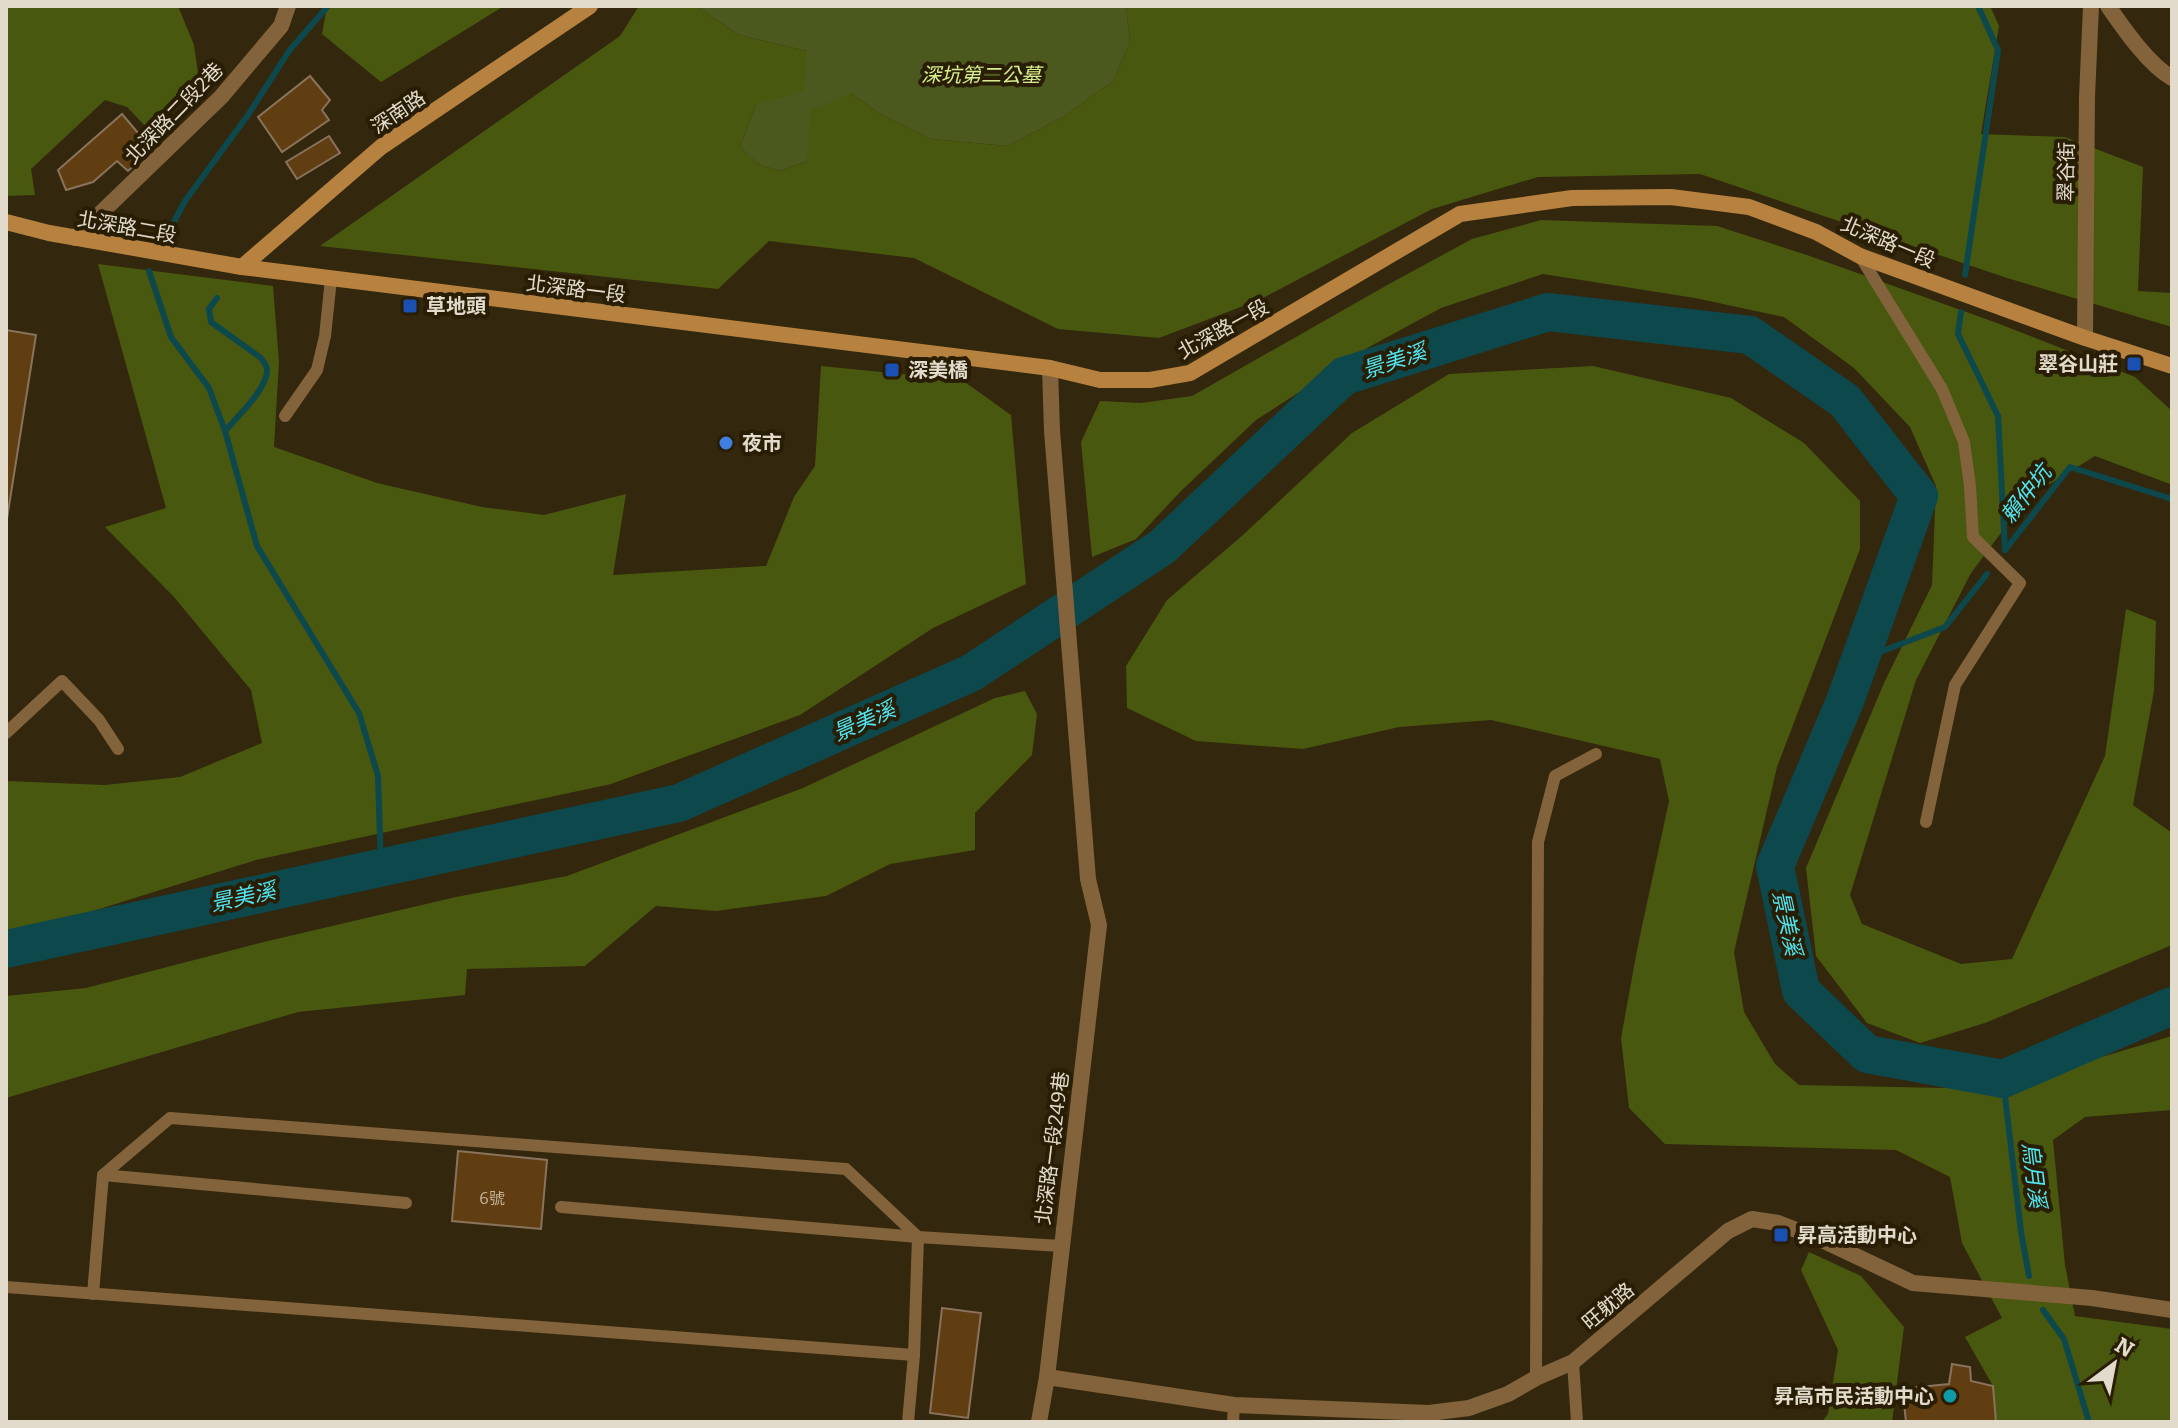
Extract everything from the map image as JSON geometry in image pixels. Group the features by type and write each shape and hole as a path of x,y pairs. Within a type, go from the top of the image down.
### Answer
{"main road":[{"name":"深南路","path":"242,267 381,147 590,6"},
{"name":"北深路一段","path":"242,267 1050,368 1100,380 1150,380 1190,373 1460,214 1572,198 1671,197 1749,207 1816,232 1860,256 2085,338 2172,366"},
{"name":"北深路二段","path":"6,222 75,238 242,267"}],"street":[{"name":"北深路二段2巷","path":"75,238 221,97 281,26 288,6"},
{"name":"翠谷街","path":"2085,338 2091,6"},
{"path":"2108,6 2155,65 2172,78"},
{"name":"北深路一段249巷","path":"1039,1422 1047,1377 1099,925 1088,879 1052,431 1050,368"},
{"name":"旺躭路","path":"1047,1377 1234,1405 1469,1415 1536,1378 1573,1362 1728,1231 1752,1219 1778,1223 1822,1240 1913,1283 2092,1298 2172,1310"}],"lane":[{"path":"1860,256 1942,389 1964,442 1973,537 2020,583 1955,685 1926,822"},
{"path":"285,416 317,370 325,336 331,279"},
{"path":"6,733 62,681 99,720 118,749"},
{"path":"1536,1378 1538,842 1555,776 1596,754"},
{"path":"93,1294 103,1175 170,1118 846,1169 918,1237 908,1422"},
{"path":"103,1175 406,1203"},
{"path":"561,1207 1061,1246"},
{"path":"6,1287 914,1355"},
{"path":"1573,1362 1577,1422"},
{"path":"1233,1422 1234,1405"}],"green space":[{"path":"6,6 178,6 194,45 199,80 147,128 127,107 105,100 31,169 35,195 6,196"},
{"path":"327,6 504,6 381,82 322,34"},
{"path":"639,6 696,6 739,35 807,51 804,90 756,105 740,147 758,164 779,171 807,161 810,111 850,93 882,115 931,139 1007,146 1065,116 1113,81 1130,42 1126,6 1990,6 1999,26 1981,134 2065,137 2143,167 2138,291 2172,293 2172,327 2007,278 1700,174 1538,177 1432,209 1259,300 1159,338 1058,329 914,258 769,241 718,289 320,246 620,36"},
{"name":"深坑第二公墓","path":"696,6 1126,6 1130,42 1113,81 1065,116 1007,146 931,139 882,115 850,93 807,161 779,171 758,164 740,147 756,105 807,51 739,35"},
{"path":"1541,220 1717,226 1997,323 2135,377 2172,411 2172,495 2170,484 2095,456 2027,498 1971,573 1916,680 1850,895 1862,924 1961,964 2012,959 2105,756 2126,609 2156,621 2154,691 2133,805 2172,833 2172,945 1985,1023 1920,1043 1867,1023 1816,956 1806,868 1884,683 1932,585 1936,486 1910,427 1854,368 1784,317 1695,298 1543,274 1441,308 1369,347 1256,420 1136,539 1092,557 1081,442 1100,401 1141,403 1192,396 1472,239"},
{"path":"98,264 273,286 279,362 274,447 377,483 482,507 544,515 626,494 613,575 766,566 794,497 815,466 821,366 962,380 1011,415 1026,584 933,628 800,715 611,784 256,860 45,926 6,930 6,781 105,785 180,777 262,743 251,690 174,597 105,527 166,508"},
{"path":"1593,366 1731,398 1804,443 1860,501 1860,549 1777,767 1734,952 1744,1012 1775,1064 1799,1085 1945,1088 2105,1056 2172,1036 2172,1110 2085,1117 2053,1140 2065,1265 2075,1316 2172,1329 2172,1422 1996,1422 1993,1386 1965,1337 2002,1318 1962,1243 1950,1177 1896,1150 1665,1144 1629,1108 1621,1038 1669,801 1660,759 1491,720 1399,727 1303,749 1196,741 1127,708 1126,666 1167,600 1243,535 1352,433 1449,374"},
{"path":"1025,691 1037,714 1032,755 975,813 975,850 890,864 826,896 716,911 656,906 585,966 467,969 465,995 298,1012 6,1098 6,996 86,988 456,897 567,876 803,788 995,698"},
{"path":"1809,1252 1861,1276 1904,1327 1892,1422 1822,1422 1828,1414 1838,1350 1801,1270"}],"building":[{"path":"310,76 330,100 322,110 329,120 282,152 258,117"},
{"path":"122,114 149,146 139,155 141,159 128,171 117,161 93,182 66,190 58,170"},
{"path":"329,136 340,153 297,179 286,162"},
{"path":"6,330 36,335 6,525"},
{"path":"458,1151 547,1160 541,1229 452,1221"},
{"path":"942,1308 981,1313 968,1418 930,1413"},
{"name":"昇高市民活動中心","path":"1952,1364 1970,1367 1971,1381 1993,1386 1996,1422 1906,1422 1904,1403 1909,1388 1949,1384"}],"waterway":[{"path":"167,235 185,201 248,115 289,51 328,6"},
{"path":"1965,275 1998,50 1978,6"},
{"path":"149,271 171,337 209,388 225,431 257,546 359,713 378,776 381,867"},
{"path":"217,298 209,309 211,322 261,358 267,370 257,394 225,431"},
{"name":"景美溪","path":"6,949 679,803 971,673 1162,547 1344,376 1548,312 1750,335 1845,401 1919,496 1845,701 1775,866 1801,991 1867,1054 2003,1079 2172,1006"},
{"path":"1961,312 1958,334 1998,416 2005,550"},
{"name":"賴仲坑","path":"2005,550 2070,467 2172,499"},
{"name":"賴仲坑","path":"1859,660 1945,627 1987,574"},
{"name":"烏月溪","path":"2003,1079 2029,1276"},
{"name":"烏月溪","path":"2043,1310 2064,1339 2089,1422"}],"place":[{"name":"草地頭","path":"410,306"},
{"name":"翠谷山莊","path":"2134,364"},
{"name":"深美橋","path":"892,370"},
{"name":"夜市","path":"726,443"},
{"name":"昇高活動中心","path":"1781,1235"},
{"name":"昇高市民活動中心","path":"1950,1396"}]}
